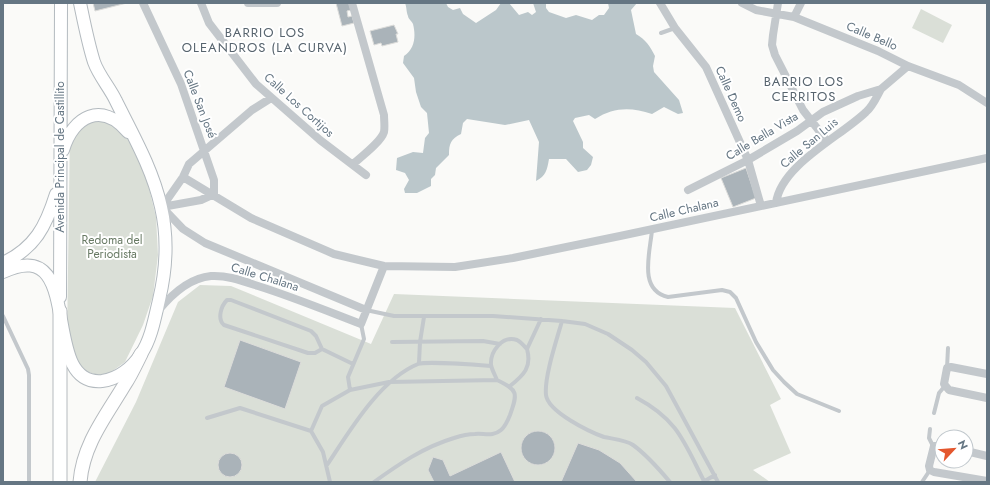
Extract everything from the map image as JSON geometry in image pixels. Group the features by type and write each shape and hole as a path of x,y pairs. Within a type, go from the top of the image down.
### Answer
{"main road":[{"name":"Avenida Principal de Castillito","path":"60,310 59,184 61,3"},
{"path":"80,3 95,63 138,144 162,207 165,246 164,269 156,313 141,354 126,383 91,438 83,461 80,482"},
{"path":"3,263 23,251 35,240 50,211 59,184 65,143 70,131 86,117 94,115 105,116 114,119 124,127 138,144"},
{"path":"3,272 18,266 30,264 41,269 47,275 60,310 70,361 75,370 89,380 109,380 119,376 141,354"},
{"path":"60,310 60,482"}],"street":[{"name":"Calle San José","path":"143,3 181,84 205,150 214,180 214,194"},
{"name":"Calle Los Cortijos","path":"201,3 209,23 256,84 320,140 366,175"},
{"path":"248,3 277,3"},
{"path":"352,3 384,116 384,132 380,138 353,164"},
{"name":"Calle Demo","path":"660,3 675,28 706,67 748,160 761,206"},
{"name":"Calle Bello","path":"742,3 756,10 794,17 878,51 908,66 960,85 987,103"},
{"path":"778,3 772,45 775,55 803,110 827,141"},
{"path":"794,17 801,3"},
{"name":"Calle Bella Vista","path":"688,190 748,160 823,112 858,96 881,88 908,66"},
{"name":"Calle San Luis","path":"776,203 777,192 785,179 827,141 868,110 881,88"},
{"path":"162,207 183,176 189,164 252,110 271,98"},
{"name":"Calle Chalana","path":"183,176 251,218 334,254 384,266 455,267 513,258 652,230 987,158"},
{"path":"162,207 201,200 214,194"},
{"name":"Calle Chalana","path":"162,207 183,230 205,243 366,310"},
{"path":"361,324 384,266"},
{"name":"Calle Chalana","path":"156,313 167,300 180,289 209,276 224,276 276,292 361,324"},
{"path":"987,374 951,367 947,368 944,387 949,390 987,398"},
{"path":"974,453 987,456"},
{"path":"934,455 929,466 930,470 934,472 987,481"}],"lane":[{"path":"661,33 675,28"},
{"path":"652,230 648,278 650,285 655,291 662,296 668,297 722,290 730,292 736,298 756,342 773,370 797,394 839,411"},
{"path":"322,349 315,353 308,353 224,325 220,318 223,303 226,300 231,300 311,332 316,336 322,349 353,364"},
{"path":"366,310 394,316 493,316 562,321 585,324 608,334 632,350 646,362 666,386 718,482"},
{"path":"3,316 28,368 29,482"},
{"path":"419,363 420,342 424,317"},
{"path":"510,386 526,372 529,365 527,349 541,319"},
{"path":"562,321 547,380 546,396 548,402 553,408 577,424 603,436 632,444 670,482"},
{"path":"350,390 348,377 364,339 361,324"},
{"path":"497,380 491,366 492,353 500,344 509,340 517,340 527,349"},
{"path":"392,342 483,341 500,344"},
{"path":"947,368 948,348"},
{"path":"327,465 354,425 389,382 419,363 491,366"},
{"path":"311,431 322,406 350,390 389,382 497,380 510,386 516,398 508,418 500,431 492,434 475,433 455,437 435,444 403,462 374,482"},
{"path":"934,413 939,393 944,387"},
{"path":"637,398 660,412 673,425 703,482 715,475"},
{"path":"207,418 240,408 311,431 323,452 330,482"},
{"path":"930,429 929,438 934,442"},
{"path":"922,482 930,470"}],"green space":[{"path":"921,9 952,25 943,43 912,28"},
{"name":"Redoma del Periodista","path":"96,118 123,129 134,145 146,176 156,217 158,255 153,296 143,325 125,362 104,377 82,370 67,338 70,131"},
{"path":"200,285 231,286 371,344 394,294 735,308 781,399 770,405 791,453 753,470 770,482 95,482 136,402 178,302"}],"shaded area":[{"path":"405,3 446,3 448,7 453,10 460,8 463,14 476,23 496,10 501,3 509,3 519,15 528,12 532,15 536,12 533,3 546,3 546,8 549,12 566,18 576,15 592,20 599,15 604,15 609,8 608,3 637,3 631,10 636,34 645,41 651,49 655,56 653,66 654,72 679,100 683,113 678,114 664,107 652,114 637,110 623,109 609,112 595,119 589,115 575,118 573,121 583,142 583,148 593,157 591,165 587,170 578,172 566,159 549,159 546,172 536,181 539,142 529,120 505,125 467,119 463,123 461,134 451,142 449,147 449,155 436,168 435,175 431,179 431,186 417,193 405,193 404,189 409,180 405,173 396,170 397,158 413,152 423,153 425,138 429,133 427,113 421,107 416,92 414,78 403,63 404,56 408,53 414,42 413,24 408,17"}],"building":[{"path":"93,3 127,3 95,11"},
{"path":"336,3 349,3 351,10 347,11 348,17 352,16 354,23 342,26"},
{"path":"394,25 398,34 396,34 398,42 382,46 381,43 374,45 370,31"},
{"path":"746,168 756,198 733,207 721,178"},
{"path":"240,340 301,362 285,409 224,387"},
{"path":"535,431 541,431 550,436 554,442 554,454 550,460 541,465 535,465 526,460 521,451 521,445 526,436"},
{"path":"578,443 599,450 620,463 637,482 561,482"},
{"path":"501,452 515,482 434,482 428,470 433,457 443,460 450,476"},
{"path":"230,453 239,456 242,465 239,474 230,477 221,474 218,465 221,456"}],"district":[{"name":"BARRIO LOS OLEANDROS (LA CURVA)","path":"265,40"},
{"name":"BARRIO LOS CERRITOS","path":"804,88"}]}
